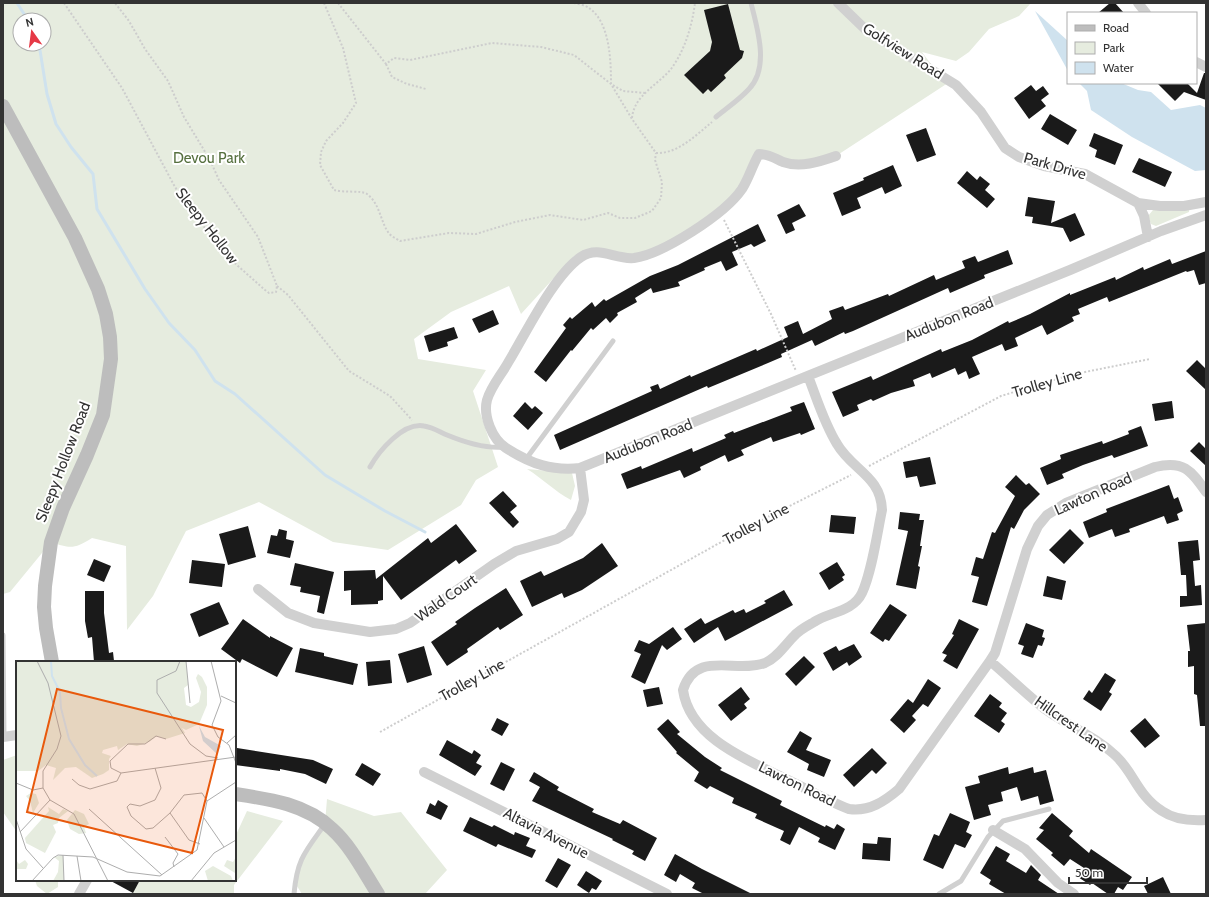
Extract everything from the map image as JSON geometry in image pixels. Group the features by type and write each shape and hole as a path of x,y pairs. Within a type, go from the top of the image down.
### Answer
{"main road":[{"name":"Sleepy Hollow Road","path":"3,106 75,238 98,289 106,314 110,337 111,358 103,415 63,508 51,542 45,586 44,607 52,661"},
{"path":"236,794 287,804 304,810 325,823 345,844 378,894"}],"street":[{"name":"Golfview Road","path":"838,3 865,29 951,81"},
{"path":"1138,3 1145,12"},
{"path":"1197,62 1206,67"},
{"name":"Park Drive","path":"951,81 981,112 1005,148 1019,157 1044,166 1085,174 1095,178 1138,203 1160,206 1184,206 1206,202"},
{"name":"Audubon Road","path":"836,156 820,161 793,164 767,154 759,154 741,190 720,212 700,227 649,254 632,258 599,251 580,258 562,276 536,313 494,384 487,400 486,413 489,424 505,447 526,459 547,468 580,468 1206,214"},
{"path":"1138,203 1144,216 1148,237"},
{"name":"Lawton Road","path":"804,378 836,444 877,488 882,501 882,510 862,594 849,607 816,621 795,634 776,655 767,662 750,666 709,665 698,668 691,675 683,690 688,708 705,730 733,752 843,807 856,810 867,809 883,801 899,789 990,661 995,653 1027,549 1038,526 1051,512 1066,503 1155,466 1168,464 1176,464 1184,467 1193,474 1206,492"},
{"name":"Wald Court","path":"258,589 288,613 314,622 370,632 396,629 410,623 494,564 516,552 557,539 569,532 581,512 584,500 580,468"},
{"name":"Hillcrest Lane","path":"990,661 1046,709 1097,740 1117,757 1136,786 1149,802 1177,818 1192,821 1206,820"},
{"path":"4,737 16,734"},
{"name":"Altavia Avenue","path":"424,772 667,894"},
{"path":"993,830 1025,849 1058,883 1074,894"},
{"path":"79,894 86,881"}],"lane":[{"path":"716,117 750,88 757,76 762,49 751,3"},
{"path":"526,459 613,341"},
{"path":"370,467 388,443 409,429 424,426 455,439 483,446 505,447"},
{"path":"3,635 4,737"},
{"path":"939,894 961,881 993,830 1003,821 1049,810"},
{"path":"294,894 298,867 302,856 325,823"}],"path":[{"name":"Sleepy Hollow","path":"64,3 122,88 189,208 229,258 269,293 276,292 277,286 258,237 219,180 210,160 184,117 168,81 145,49 129,21 115,3"},
{"path":"324,3 343,48 356,103 343,123 326,141 321,152 320,165 334,190 344,193 358,191 367,194 379,210 388,233 400,241 449,233 476,234 515,222 550,215 583,220 608,213 620,218 635,218 652,211 661,198 662,182 656,160 656,153 610,84 610,48 599,18 588,8 574,3"},
{"path":"338,3 386,64 392,77 408,84 426,89"},
{"path":"632,119 632,112 636,104 645,93 671,69 685,46 693,17 695,3"},
{"path":"386,64 394,58 410,60 492,43 541,47 574,55 610,84 623,91 645,93"},
{"path":"656,153 663,154 675,150 713,122 716,117"},
{"path":"720,212 804,378"},
{"path":"277,286 288,295 349,371 390,396 412,419 424,426"},
{"name":"Trolley Line","path":"380,732 750,526 861,470 1001,396 1070,375 1150,359"}],"green space":[{"name":"Devou Park","path":"3,3 1031,3 1019,16 989,29 969,52 956,61 922,52 936,71 951,81 836,156 803,164 759,154 747,181 700,227 632,258 599,251 574,256 521,314 509,286 451,312 414,339 418,359 486,370 473,391 498,467 476,480 461,505 388,550 333,542 259,502 186,531 153,596 127,630 126,546 92,538 72,547 51,542 10,592 3,594"},
{"path":"1153,210 1189,210 1189,212 1156,226 1151,224 1148,216"},
{"path":"527,469 572,473 575,486 571,500 559,493"},
{"path":"16,755 16,831 3,812 3,760"},
{"path":"327,799 374,816 401,812 447,870 425,894 302,894 295,883 298,867 325,823"},
{"path":"247,811 283,821 234,885 234,894 132,894 139,881 236,881 236,835"},
{"path":"35,881 58,881 58,887 47,894 37,886"}],"water":[{"path":"1035,11 1067,40 1067,69"},
{"path":"1080,84 1123,84 1138,90 1151,92 1171,110 1200,105 1206,108 1206,170 1195,171 1132,137 1091,110 1087,91"}],"building":[{"path":"1110,3 1115,3 1123,12 1099,12"},
{"path":"728,4 740,50 744,51 742,58 724,75 726,78 711,92 708,89 703,94 684,75 710,51 712,42 704,10"},
{"path":"1204,73 1206,73 1206,100 1184,92 1175,101 1158,84 1188,84 1197,93"},
{"path":"1031,85 1036,91 1043,86 1049,94 1041,100 1046,106 1029,119 1014,98"},
{"path":"1050,114 1077,130 1068,145 1041,129"},
{"path":"926,128 936,155 917,162 906,135"},
{"path":"1094,133 1123,145 1115,165 1095,157 1097,150 1089,146"},
{"path":"1139,158 1172,172 1165,187 1132,172"},
{"path":"893,165 902,186 885,194 882,187 857,198 861,208 842,216 833,193 864,180 863,178"},
{"path":"967,171 977,180 980,176 990,184 985,190 995,199 987,208 957,183"},
{"path":"1028,197 1055,201 1051,223 1075,213 1085,235 1070,242 1063,228 1032,223 1033,217 1025,216"},
{"path":"799,204 806,216 792,223 795,230 786,234 777,215"},
{"path":"758,224 766,241 754,247 751,244 732,252 738,265 726,271 721,261 678,282 680,286 653,293 651,288 635,298 637,302 617,313 618,315 610,323 606,318 593,330 591,328 572,351 571,350 546,382 534,372 566,328 563,325 570,317 572,319 592,302 595,307 604,299 606,301 650,276 678,265"},
{"path":"1008,250 1013,264 984,275 985,278 950,293 948,288 853,331 845,334 844,332 815,346 812,340 781,354 782,357 708,388 707,386 560,450 554,435 652,391 650,387 658,384 660,389 690,375 691,377 788,337 784,327 798,321 803,334 832,319 829,311 843,306 845,310 888,294 889,296 934,275 936,280 965,268 962,261 975,256 978,262"},
{"path":"1206,251 1206,283 1199,285 1194,270 1186,271 1109,302 1107,297 1078,309 1080,314 1072,317 1074,321 1047,335 1042,325 1015,338 1018,346 1005,351 1002,344 972,357 980,374 969,379 966,371 958,375 955,368 932,378 930,373 913,380 915,386 891,393 873,401 871,399 857,405 859,410 843,417 832,392 871,376 873,380 941,349 942,352 972,340 1008,321 1009,323 1030,314 1070,293 1070,295 1115,277 1116,280 1143,267 1144,270 1170,259 1172,264"},
{"path":"493,310 499,324 479,333 472,319"},
{"path":"454,327 458,338 447,342 448,346 429,352 424,336"},
{"path":"1197,360 1206,369 1206,390 1186,371"},
{"path":"1172,401 1174,418 1155,421 1152,404"},
{"path":"525,402 532,409 535,406 543,413 528,430 513,416"},
{"path":"804,402 815,429 801,435 800,433 773,442 771,437 741,450 744,455 728,462 725,455 700,467 701,470 684,478 680,470 627,489 621,474 641,466 642,469 692,448 693,452 726,438 724,435 733,431 734,433 792,411 790,407"},
{"path":"1141,426 1148,446 1114,458 1112,455 1083,465 1062,474 1064,478 1047,485 1040,468 1061,459 1060,455 1102,441 1103,444 1129,434 1128,431"},
{"path":"1199,442 1206,449 1206,466 1190,451"},
{"path":"930,457 936,484 920,487 917,476 906,478 903,462"},
{"path":"1016,475 1026,485 1029,483 1040,494 1024,510 1014,529 1011,527 987,606 972,602 979,577 971,575 976,557 983,559 992,532 995,533 1015,496 1005,487"},
{"path":"1169,485 1174,499 1178,497 1183,511 1177,514 1179,520 1167,524 1164,516 1129,529 1130,532 1115,537 1112,529 1089,538 1083,522 1107,512 1106,509"},
{"path":"503,491 517,506 510,512 519,522 513,528 489,503"},
{"path":"900,512 920,514 919,520 924,520 920,546 922,546 918,566 920,567 916,589 896,585 908,531 898,529"},
{"path":"831,515 856,517 854,534 829,532"},
{"path":"456,524 477,551 459,564 456,560 401,600 383,576 383,600 378,601 378,604 351,605 351,590 344,591 344,571 375,570 376,579 428,538 431,543"},
{"path":"248,526 256,557 228,565 219,534"},
{"path":"279,529 287,531 286,539 294,541 290,558 267,553 271,535 277,536"},
{"path":"1070,529 1084,543 1064,564 1049,550"},
{"path":"1198,540 1200,560 1193,561 1195,586 1201,585 1202,605 1180,607 1180,596 1187,596 1186,575 1181,575 1178,542"},
{"path":"602,543 618,566 582,590 564,598 562,593 532,607 520,581 541,571 544,576 583,558"},
{"path":"94,559 111,566 104,582 87,575"},
{"path":"192,560 225,564 222,587 189,583"},
{"path":"837,562 845,575 842,577 844,580 829,590 819,573"},
{"path":"295,563 334,572 324,614 317,612 320,596 300,592 301,587 290,585"},
{"path":"1047,576 1066,581 1062,600 1043,596"},
{"path":"506,588 523,615 500,630 498,627 467,649 468,652 447,666 431,642 457,624 455,622"},
{"path":"784,590 793,605 725,641 718,627 694,643 684,629 701,618 705,624 733,610 735,613 744,609 746,613 766,603 764,601"},
{"path":"85,591 104,591 104,613 109,653 113,652 114,661 94,661 92,637 88,638 85,621"},
{"path":"219,602 229,624 199,637 190,614"},
{"path":"890,604 907,615 889,641 885,639 883,642 870,633"},
{"path":"243,619 270,638 270,636 293,648 277,677 242,659 240,663 221,649"},
{"path":"959,619 979,629 957,669 943,661 947,655 942,653 954,635 952,634"},
{"path":"1026,623 1044,630 1042,637 1045,638 1042,646 1038,645 1033,658 1021,654 1024,646 1018,644"},
{"path":"1206,623 1206,726 1200,726 1197,695 1194,694 1194,666 1188,667 1188,651 1190,651 1187,625"},
{"path":"673,627 682,639 667,650 662,645 645,684 631,677 641,654 634,651 639,640 649,644"},
{"path":"854,644 862,657 849,666 847,662 833,671 823,653 836,646 839,651"},
{"path":"424,646 432,675 407,683 398,654"},
{"path":"300,648 324,653 324,656 358,664 353,685 295,672"},
{"path":"804,656 815,667 796,686 785,674"},
{"path":"390,660 392,683 368,686 366,662"},
{"path":"1105,673 1116,680 1109,692 1112,694 1101,711 1083,699 1089,690 1092,693"},
{"path":"928,679 941,688 928,707 923,704 912,716 916,720 904,733 890,720 908,699 913,703"},
{"path":"659,687 663,704 647,707 643,690"},
{"path":"741,687 750,699 744,704 747,708 731,721 718,705"},
{"path":"990,694 1002,703 999,707 1007,713 1001,721 1005,724 999,733 974,716"},
{"path":"497,718 509,724 502,736 491,730"},
{"path":"1145,718 1160,736 1145,748 1130,731"},
{"path":"668,719 680,732 677,734 705,757 722,768 720,770 782,801 780,805 825,827 826,825 834,829 837,824 845,829 835,850 818,842 820,838 799,827 790,845 780,840 784,831 755,818 757,814 732,803 734,798 710,786 707,789 694,781 699,772 676,753 677,752 657,729"},
{"path":"800,731 812,738 806,750 831,760 824,777 807,770 809,764 787,752"},
{"path":"447,740 472,754 474,750 481,755 476,763 482,766 475,776 439,755"},
{"path":"237,748 313,760 333,769 326,784 305,774 280,769 280,771 236,765"},
{"path":"872,748 887,763 876,774 872,770 854,787 843,775"},
{"path":"501,762 515,769 504,791 490,784"},
{"path":"362,763 381,774 373,786 355,775"},
{"path":"1008,767 1009,774 1033,767 1034,773 1046,770 1054,801 1040,805 1038,796 1021,801 1017,787 1001,792 1003,801 988,805 991,815 974,820 965,787 980,783 978,776"},
{"path":"534,772 559,787 557,790 594,809 592,812 620,824 623,820 657,838 645,861 632,854 634,851 612,840 613,839 532,801 540,787 529,781"},
{"path":"438,800 448,806 441,820 426,813 430,803 435,806"},
{"path":"950,813 970,822 966,832 972,835 965,848 955,844 943,869 923,860 934,834 939,836"},
{"path":"1052,813 1073,831 1069,836 1089,853 1091,849 1132,877 1123,890 1118,887 1114,894 1108,894 1092,883 1090,885 1078,877 1084,868 1070,859 1064,866 1051,855 1053,853 1036,839 1044,830 1039,828"},
{"path":"470,817 492,827 494,825 514,835 515,832 530,838 526,846 536,850 532,858 498,844 496,847 463,831"},
{"path":"878,837 891,838 890,861 862,859 863,843 877,844"},
{"path":"996,846 1010,854 1006,861 1026,873 1031,865 1041,875 1038,880 1059,894 1006,894 989,884 991,880 980,873"},
{"path":"675,854 752,894 704,894 692,888 695,883 680,874 676,882 664,875"},
{"path":"558,858 571,865 557,888 545,881"},
{"path":"586,871 602,881 596,890 592,888 589,893 577,885"},
{"path":"1163,877 1171,894 1148,894 1144,886"},
{"path":"111,881 139,881 133,893"}],"waterway":[{"path":"17,3 23,12"},
{"path":"40,52 47,94 56,124 71,147 93,174 97,209 145,289 169,323 195,350 215,381 235,394 325,475 385,511 425,532"}]}
